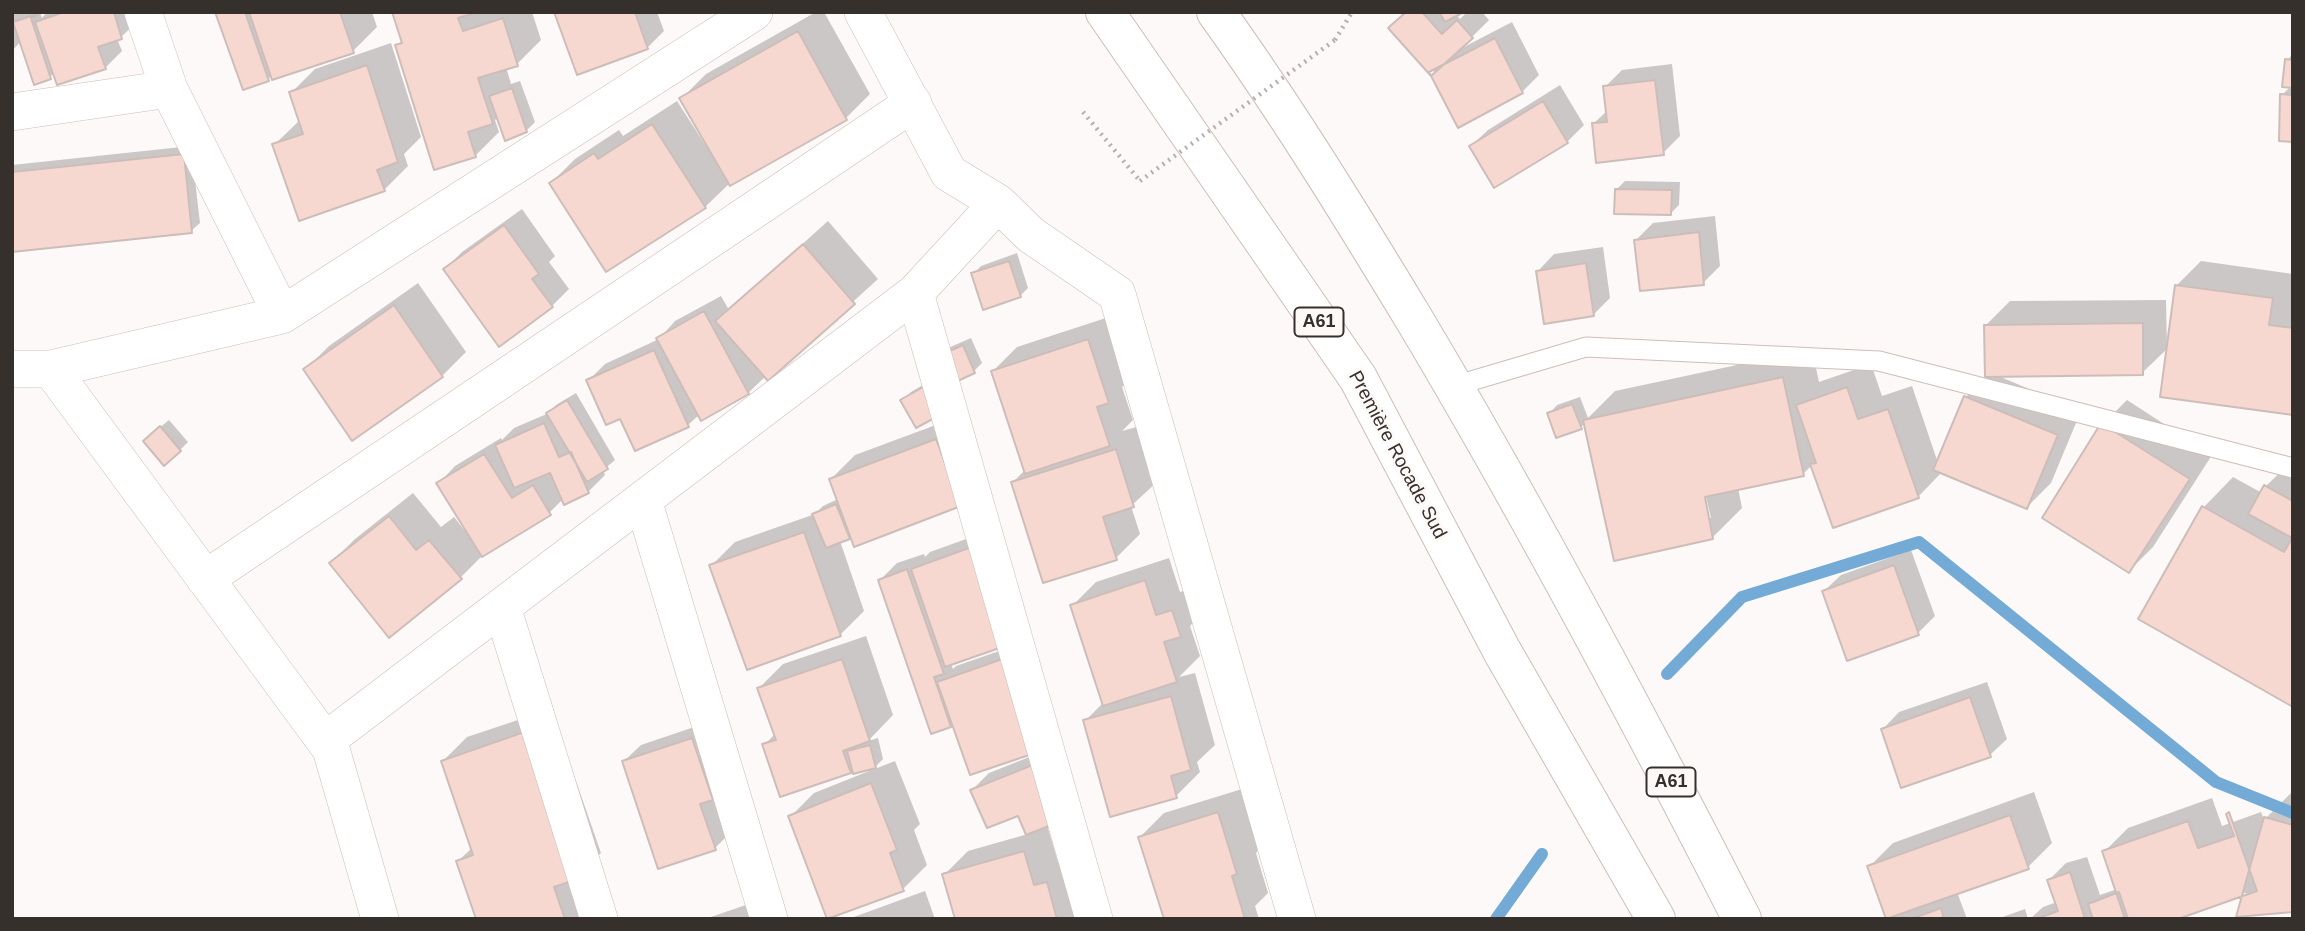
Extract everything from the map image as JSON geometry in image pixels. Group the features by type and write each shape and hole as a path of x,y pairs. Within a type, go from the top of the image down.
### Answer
{"highway":[{"name":"Première Rocade Sud","path":"1105,12 1358,378 1502,651 1656,919"},
{"name":"A61","path":"1216,12 1253,64 1360,230 1454,386 1599,646 1742,919"}],"street":[{"path":"143,12 169,89 282,315"},
{"path":"12,369 51,369 282,315 754,12"},
{"path":"863,12 949,173 998,203 1031,236 1117,294 1297,919"},
{"path":"12,112 169,89"},
{"path":"205,579 913,103"},
{"path":"325,741 915,293 998,203"},
{"path":"915,293 1094,919"},
{"path":"51,369 331,749 380,919"},
{"path":"643,500 769,919"},
{"path":"502,607 599,919"}],"lane":[{"path":"1454,386 1586,347 1879,361 2293,468"}],"path":[{"path":"1083,112 1140,181 1335,40 1352,12"}],"building":[{"path":"64,12 114,12 122,39 98,47 106,69 57,85 35,22"},
{"path":"215,12 245,12 269,81 243,90"},
{"path":"249,12 340,12 354,53 272,80"},
{"path":"392,12 478,12 458,18 463,31 503,18 518,66 478,78 493,124 468,132 476,157 434,170 395,45 402,43"},
{"path":"554,12 635,12 648,49 577,75"},
{"path":"1406,12 1422,12 1442,34 1457,20 1473,38 1431,76 1388,28"},
{"path":"1439,12 1464,12 1445,22"},
{"path":"37,14 31,18 51,79 34,85 13,22"},
{"path":"798,31 847,120 730,186 679,98"},
{"path":"1495,38 1523,93 1458,128 1429,72"},
{"path":"2285,59 2293,60 2293,88 2282,87"},
{"path":"367,65 398,162 377,170 385,191 299,221 272,144 303,134 289,92"},
{"path":"1655,80 1664,155 1596,163 1592,123 1607,122 1603,86"},
{"path":"512,88 527,132 505,141 489,96"},
{"path":"2280,94 2293,95 2293,142 2279,141"},
{"path":"1543,101 1568,143 1494,188 1469,146"},
{"path":"652,124 706,208 606,272 549,183 594,153 598,159"},
{"path":"184,154 192,233 12,252 12,172"},
{"path":"1615,189 1672,190 1671,215 1614,214"},
{"path":"504,225 539,274 532,279 553,307 499,347 443,269"},
{"path":"1699,232 1704,285 1640,291 1634,240"},
{"path":"803,244 855,304 768,381 715,321"},
{"path":"1009,261 1021,297 983,310 971,273"},
{"path":"1586,263 1594,316 1544,324 1536,271"},
{"path":"2175,285 2273,298 2269,325 2293,328 2293,415 2160,397"},
{"path":"394,305 443,377 352,441 303,369"},
{"path":"704,311 749,394 701,421 656,338"},
{"path":"2143,323 2143,375 1985,377 1984,325"},
{"path":"1088,339 1109,403 1097,407 1110,446 1025,474 991,371"},
{"path":"963,345 975,373 951,384 938,356"},
{"path":"654,350 689,427 635,451 620,419 606,425 586,380"},
{"path":"1783,377 1804,476 1705,497 1713,539 1614,561 1583,420"},
{"path":"925,386 940,415 916,428 900,400"},
{"path":"1847,387 1858,419 1888,409 1919,498 1833,528 1810,464 1816,463 1796,405"},
{"path":"1964,396 2058,435 2027,509 1933,470"},
{"path":"567,400 608,469 587,482 546,413"},
{"path":"1572,404 1582,429 1556,438 1547,413"},
{"path":"544,423 559,457 571,452 589,493 564,505 550,473 514,488 495,445"},
{"path":"2101,423 2190,479 2129,573 2042,518"},
{"path":"160,426 181,451 164,466 143,441"},
{"path":"936,439 961,506 854,547 829,479"},
{"path":"1116,449 1134,507 1103,517 1117,560 1043,583 1011,482"},
{"path":"484,454 512,498 533,485 551,515 482,557 436,483"},
{"path":"2264,485 2293,501 2293,707 2138,619 2202,506 2284,552 2292,538 2248,514"},
{"path":"836,504 850,539 826,548 812,514"},
{"path":"389,516 416,550 429,540 462,579 389,638 329,563"},
{"path":"804,532 841,636 747,670 709,565"},
{"path":"977,545 1011,644 945,667 911,569"},
{"path":"1894,565 1919,635 1847,661 1822,591"},
{"path":"907,569 944,674 934,677 951,727 931,734 878,580"},
{"path":"1145,580 1156,615 1172,610 1181,637 1164,642 1177,682 1103,706 1070,605"},
{"path":"1008,657 1035,753 970,775 937,682"},
{"path":"842,659 870,741 843,751 851,773 780,797 762,744 776,740 757,688"},
{"path":"1171,696 1191,770 1171,776 1177,798 1110,817 1083,720"},
{"path":"1970,697 1991,757 1901,788 1881,729"},
{"path":"527,731 578,879 554,887 565,919 476,919 456,861 473,855 441,761"},
{"path":"692,738 713,800 700,804 716,850 658,869 622,761"},
{"path":"870,745 876,768 853,774 847,751"},
{"path":"1035,764 1059,822 1026,835 1018,816 987,828 970,790"},
{"path":"871,783 897,850 890,853 904,891 827,919 788,816"},
{"path":"1218,812 1237,874 1232,876 1245,919 1164,919 1138,837"},
{"path":"2229,812 2257,891 2178,919 2125,919 2102,851 2188,821 2198,848 2234,836 2226,814"},
{"path":"2010,815 2029,869 1886,919 1867,866"},
{"path":"2264,817 2293,825 2293,912 2236,917"},
{"path":"1024,851 1034,885 1047,882 1057,919 955,919 942,874"},
{"path":"2070,872 2085,919 2036,919 2058,911 2047,880"},
{"path":"2119,892 2128,919 2093,919 2088,904"},
{"path":"1941,908 1944,919 1911,919"}],"waterway":[{"path":"1667,674 1742,597 1919,542 2216,782 2293,813"},
{"path":"1496,919 1542,854"}]}
